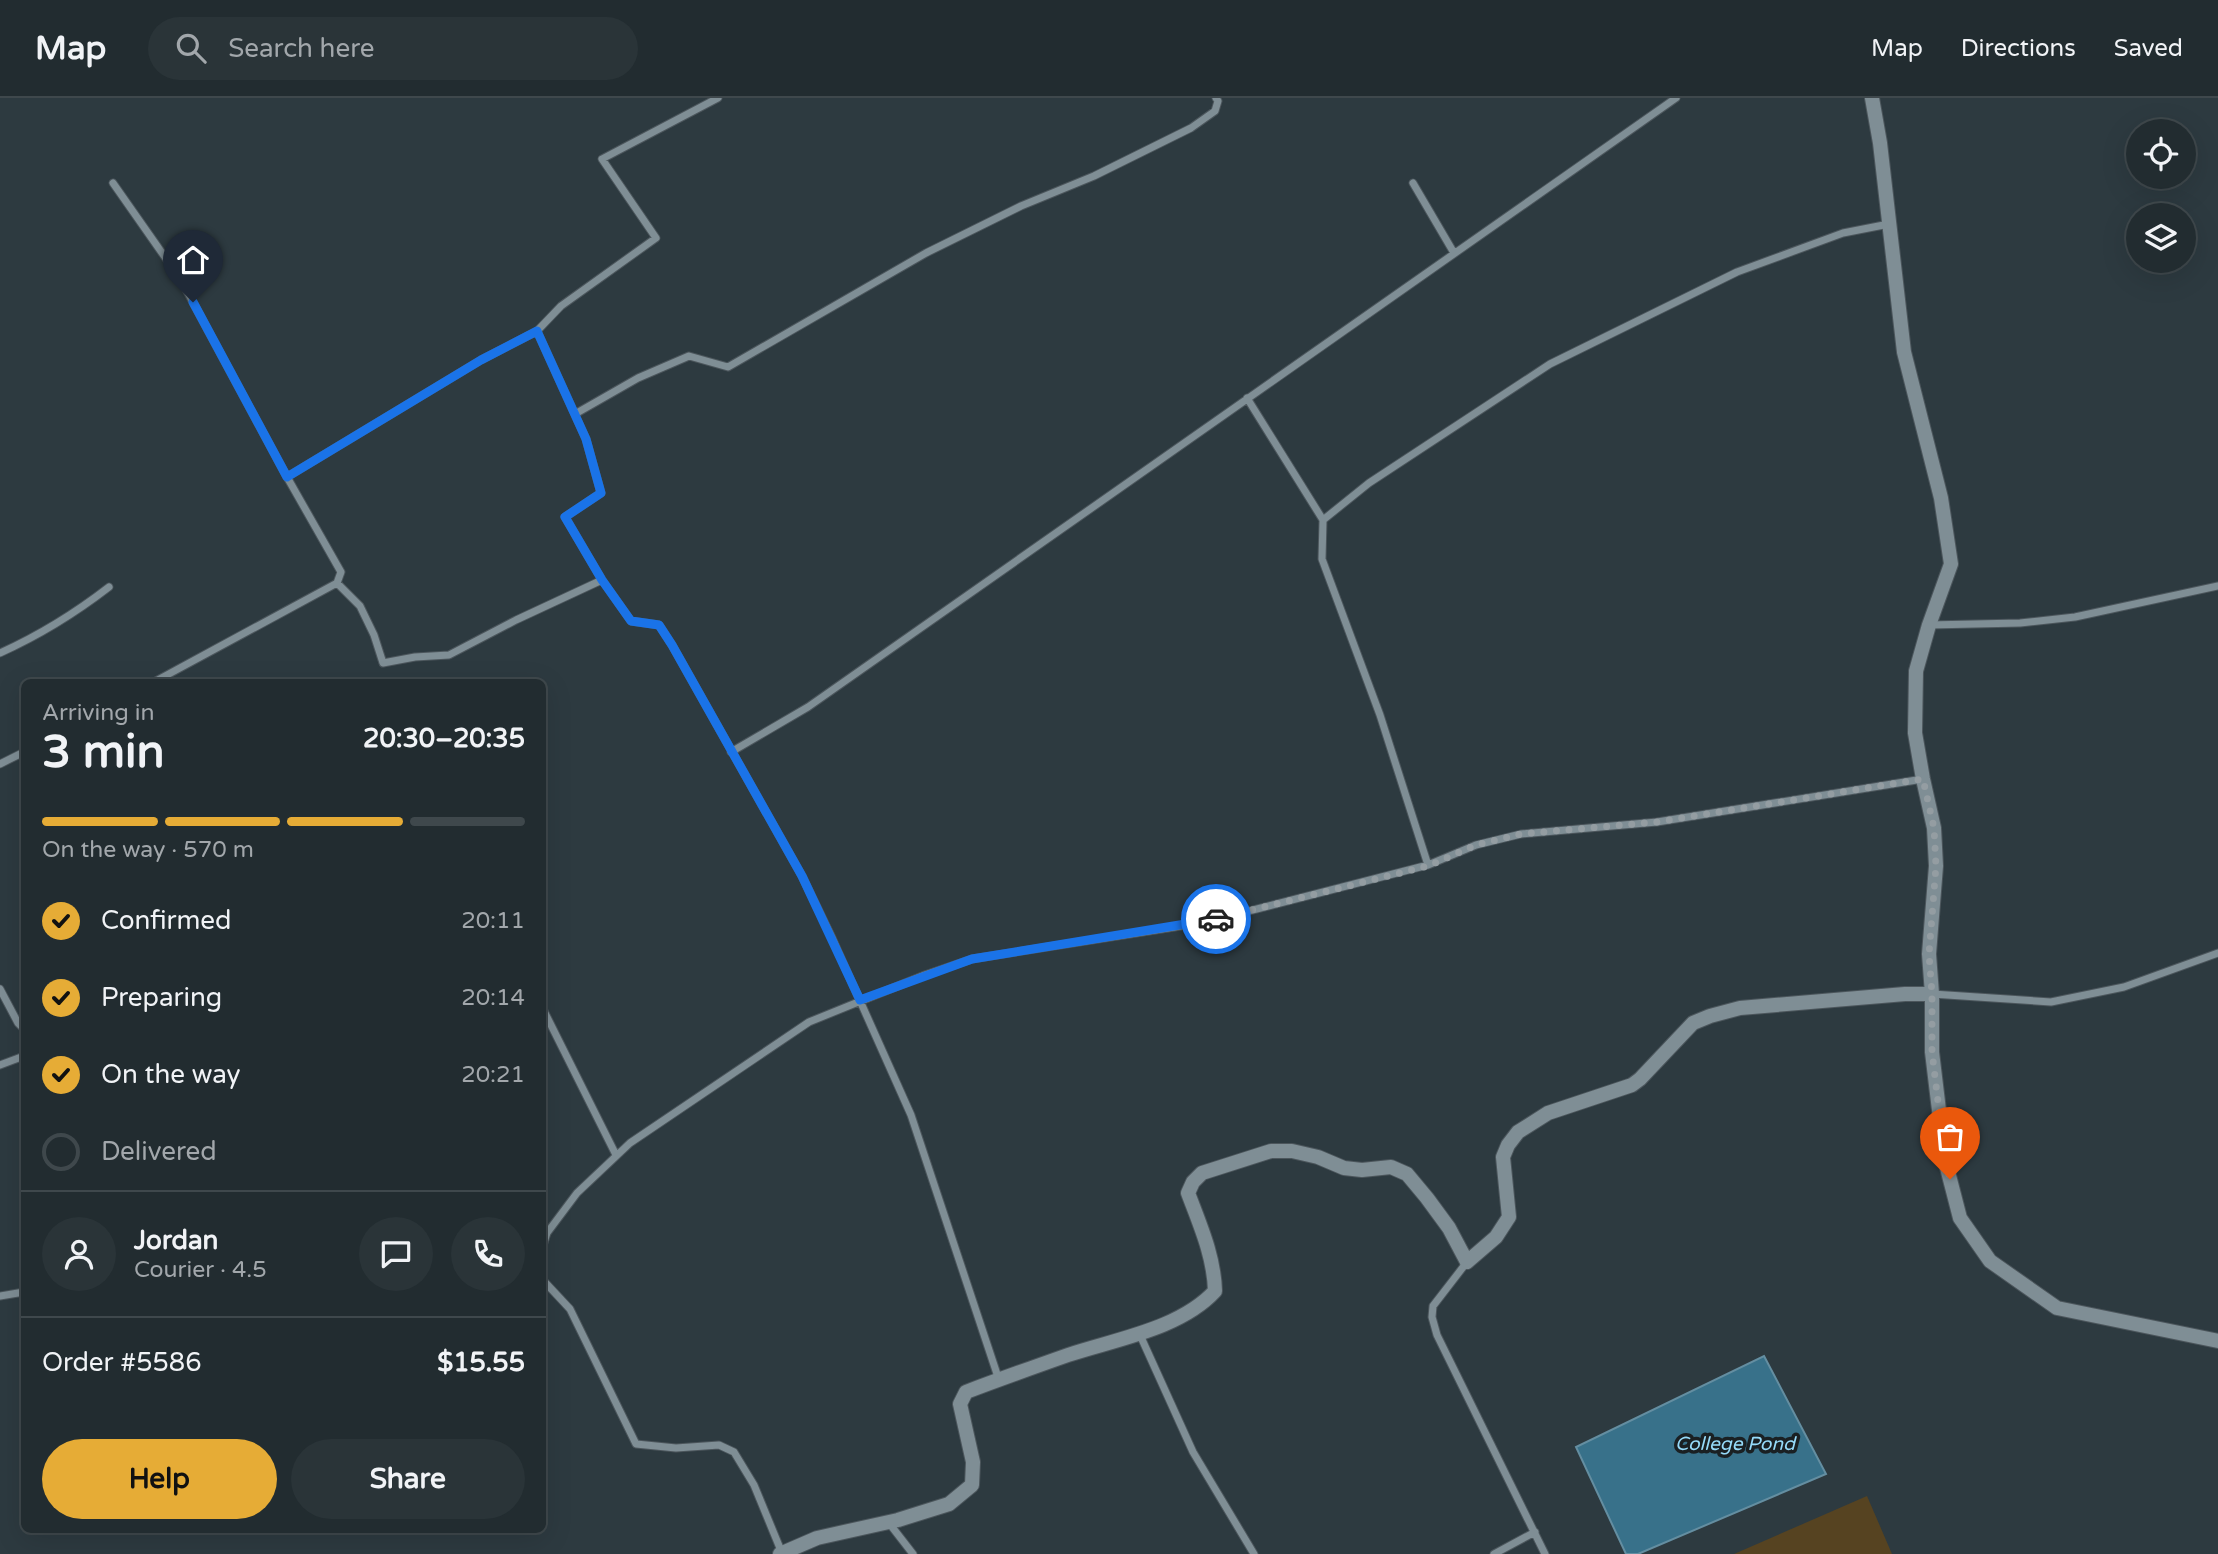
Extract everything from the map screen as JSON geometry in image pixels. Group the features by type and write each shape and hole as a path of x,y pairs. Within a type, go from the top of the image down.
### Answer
{"street":[{"path":"287,477 469,367 537,331 561,306 656,238 603,159 718,98"},
{"path":"575,414 638,378 689,356 728,367 926,253 1191,128 1215,111 1218,101 1216,98"},
{"path":"731,752 807,707 1676,98"},
{"path":"1872,98 1904,352 1941,498 1951,564 1916,671 1916,733 1934,828 1936,866 1929,954 1932,1052 1945,1160 1961,1218 1990,1261 2057,1308 2218,1341"},
{"path":"113,183 181,280 341,572 337,583 160,679"},
{"path":"1413,183 1454,253"},
{"path":"1323,520 1369,483 1550,364 1737,272 1843,233 1889,224"},
{"path":"537,331 586,439 601,493 565,517 602,580 631,621 659,625 802,876 911,1115 999,1380"},
{"path":"1247,398 1323,520 1322,559 1380,715 1428,866"},
{"path":"337,583 360,606 374,635 383,663 415,657 449,655 602,580"},
{"path":"1929,625 2020,623 2075,617 2218,586"},
{"path":"0,653 31,640 70,617 109,587"},
{"path":"0,764 21,754"},
{"path":"546,1236 577,1193 616,1155 808,1022 972,959 1206,922 1428,866 1476,845 1521,834 1657,822 1923,779"},
{"path":"1545,1554 1437,1335 1432,1318 1433,1306 1467,1262 1496,1237 1509,1217 1503,1157 1518,1132 1548,1113 1632,1085 1693,1023 1740,1008 1905,994 2051,1002 2123,987 2218,953"},
{"path":"0,989 21,1026"},
{"path":"546,1015 616,1155"},
{"path":"0,1065 21,1057"},
{"path":"546,1283 570,1309 636,1444 676,1448 719,1445 734,1452 754,1485 781,1554 817,1538 889,1522 949,1504 972,1485 972,1462 960,1404 966,1392 1070,1355 1140,1335 1203,1304 1215,1291 1215,1273 1188,1193 1193,1182 1202,1174 1272,1151 1292,1151 1318,1157 1344,1168 1362,1170 1391,1167 1406,1174 1449,1228 1467,1262"},
{"path":"0,1296 21,1292"},
{"path":"1140,1335 1193,1452 1254,1554"},
{"path":"889,1522 913,1554"},
{"path":"1494,1554 1535,1532"}],"shaded area":[{"path":"1867,1496 1892,1554 1734,1554"}],"water":[{"name":"College Pond","path":"1764,1356 1826,1474 1638,1554 1626,1554 1576,1447"}],"way so far":[{"path":"1216,919 1428,866 1476,845 1521,834 1657,822 1923,779 1934,828 1936,866 1929,954 1932,1052 1945,1160 1950,1179"}],"route":[{"path":"193,302 287,477 481,360 537,331 586,439 601,493 565,517 602,580 631,621 659,625 672,645 802,876 860,1000 972,959 1216,919"}]}
